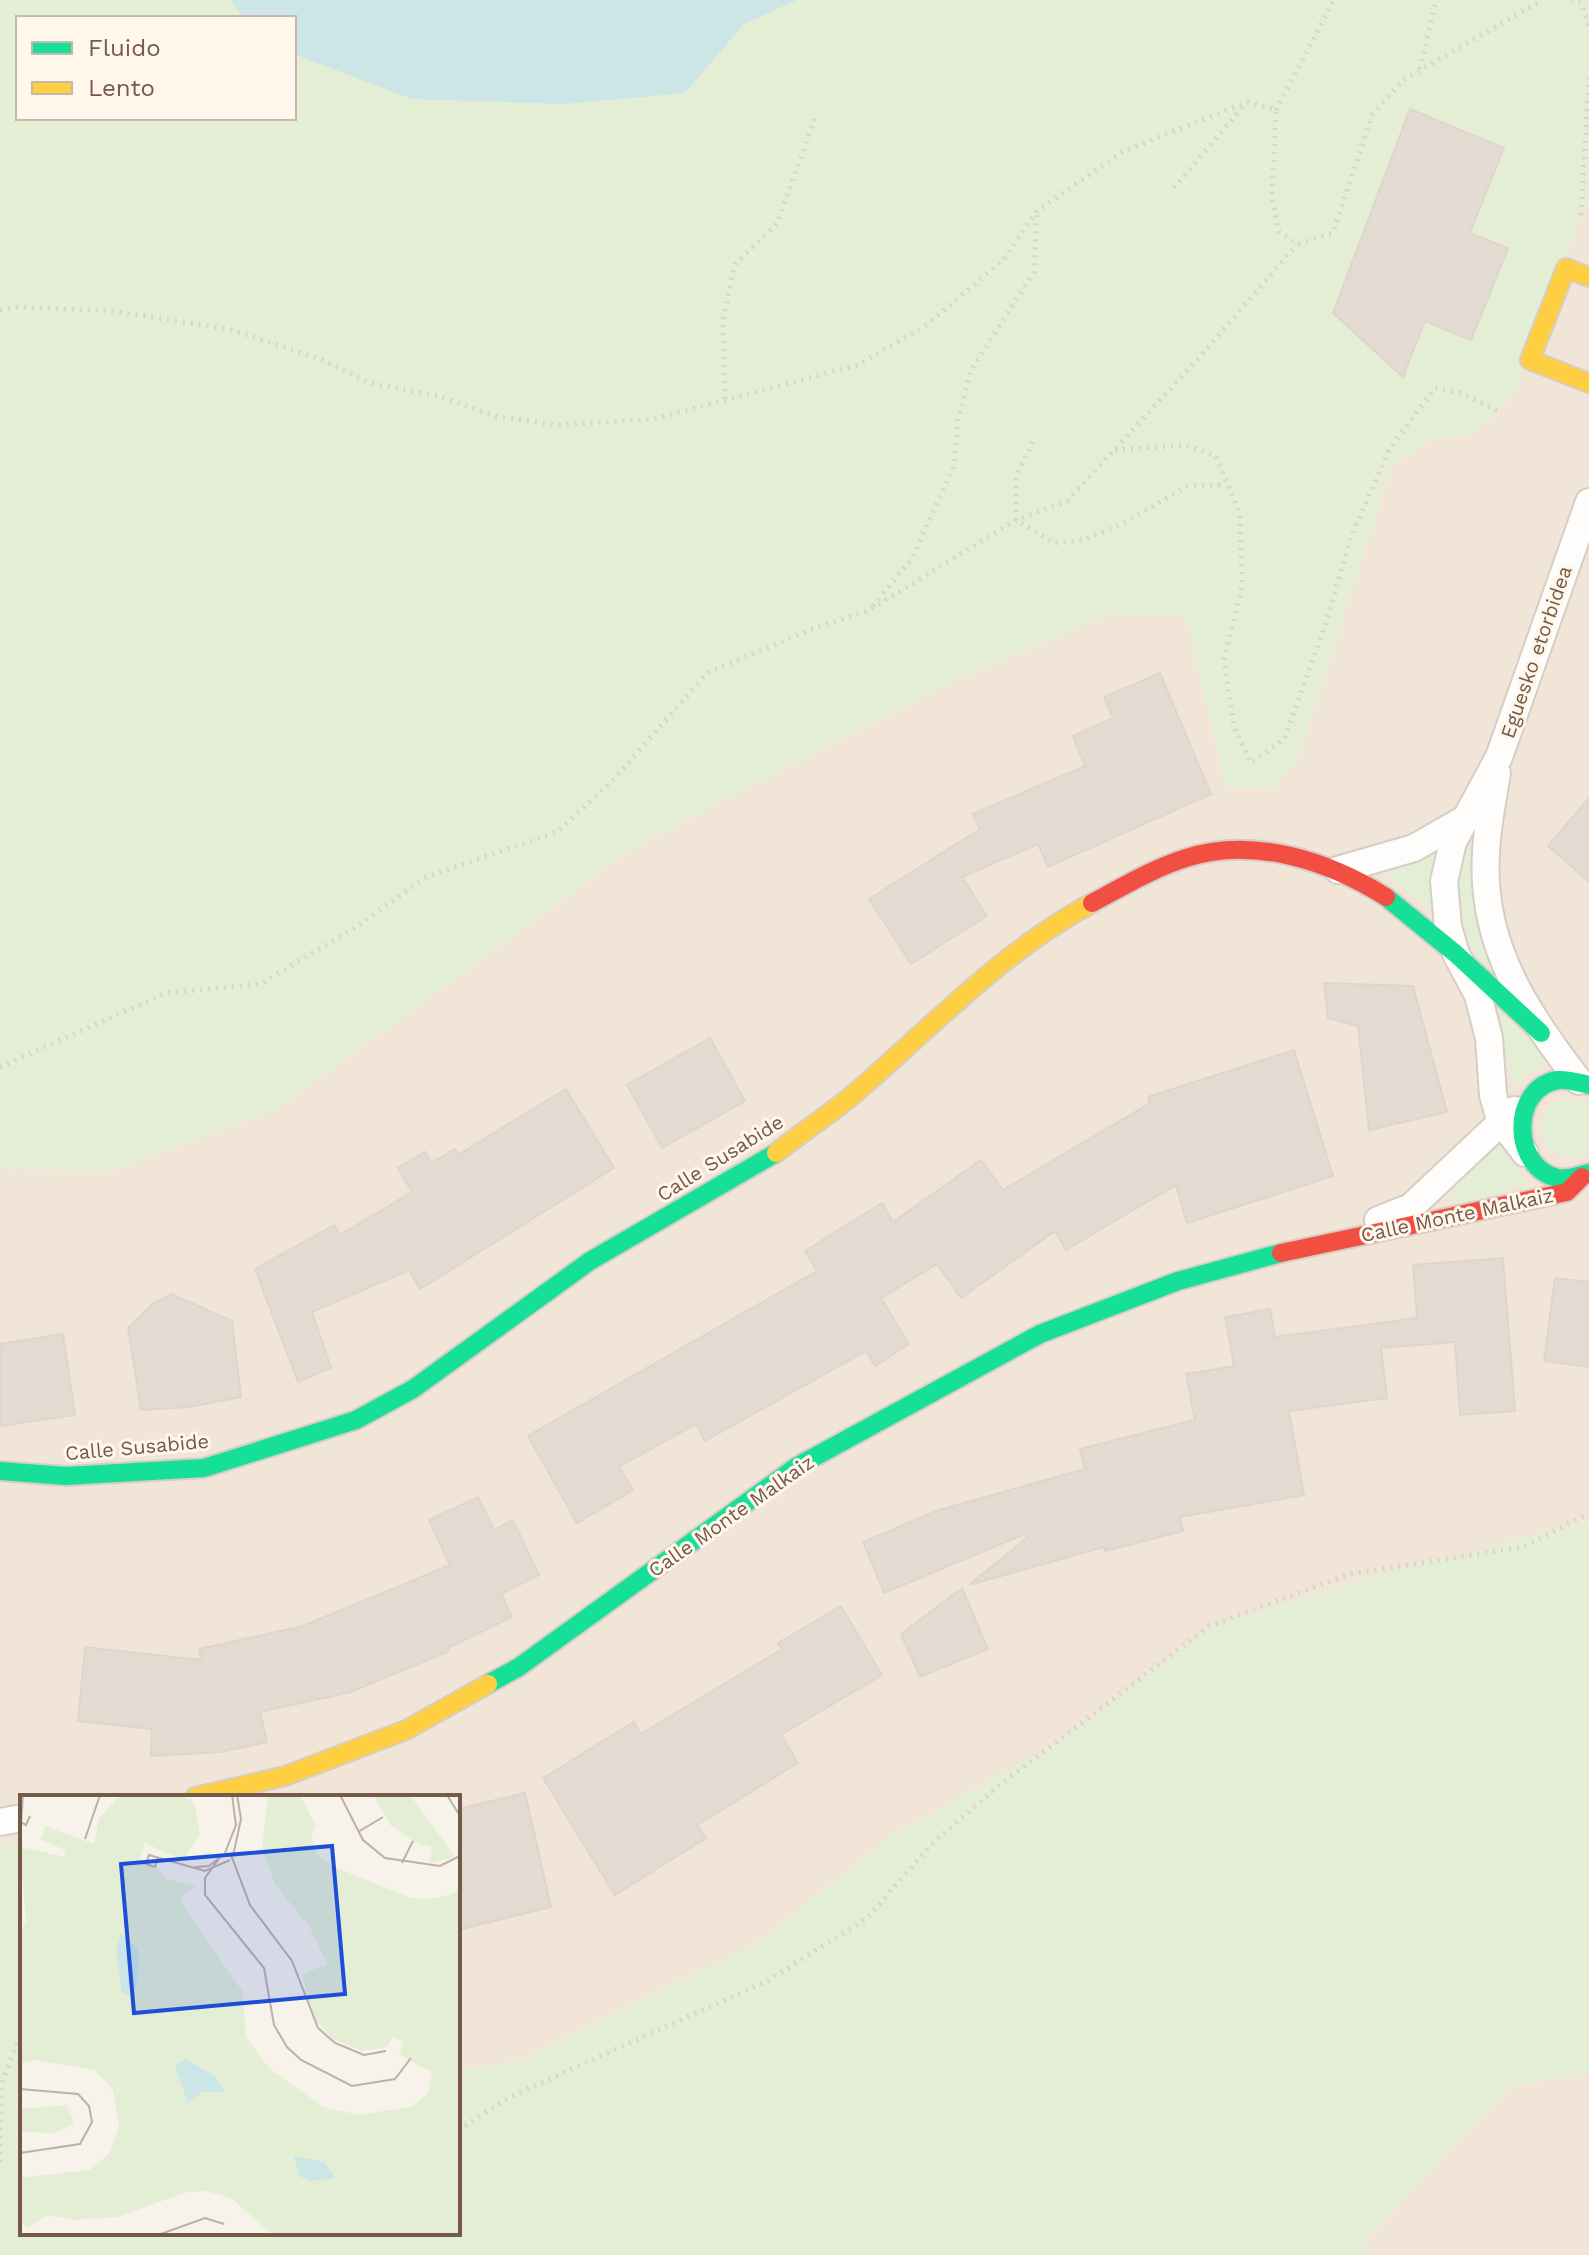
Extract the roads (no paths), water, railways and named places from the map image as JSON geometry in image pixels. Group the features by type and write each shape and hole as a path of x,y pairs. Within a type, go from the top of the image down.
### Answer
{"street":[{"path":"1589,277 1566,268 1530,360 1589,383"},
{"name":"Eguesko etorbidea","path":"1531,1162 1500,1120 1493,1095 1489,1038 1478,995 1456,954 1448,927 1444,881 1453,842 1499,757 1589,502"},
{"name":"Eguesko etorbidea","path":"1499,757 1486,853 1486,896 1503,966 1541,1033"},
{"path":"1338,870 1414,848 1463,820"},
{"name":"Calle Susabide","path":"0,1471 66,1476 204,1468 356,1420 413,1389 590,1261 773,1155 852,1095 993,968 1058,921 1125,885 1188,857 1222,850 1255,848 1338,870 1396,904 1456,954"},
{"name":"Eguesko etorbidea","path":"1456,954 1541,1033 1584,1083"},
{"path":"1584,1083 1551,1083 1539,1090 1528,1102 1519,1132 1531,1162 1555,1177 1567,1192 1589,1204"},
{"name":"Calle Monte Malkaiz","path":"1326,1241 1411,1207 1500,1120 1539,1090"},
{"path":"1555,1177 1585,1175"},
{"name":"Calle Monte Malkaiz","path":"204,1795 285,1776 406,1730 519,1667 796,1467 1040,1334 1178,1281 1326,1241 1415,1226 1567,1192 1585,1175"},
{"path":"0,1822 20,1818"}],"water":[{"path":"231,0 797,0 744,24 685,93 564,104 412,99 296,55 296,16 242,16"}]}
